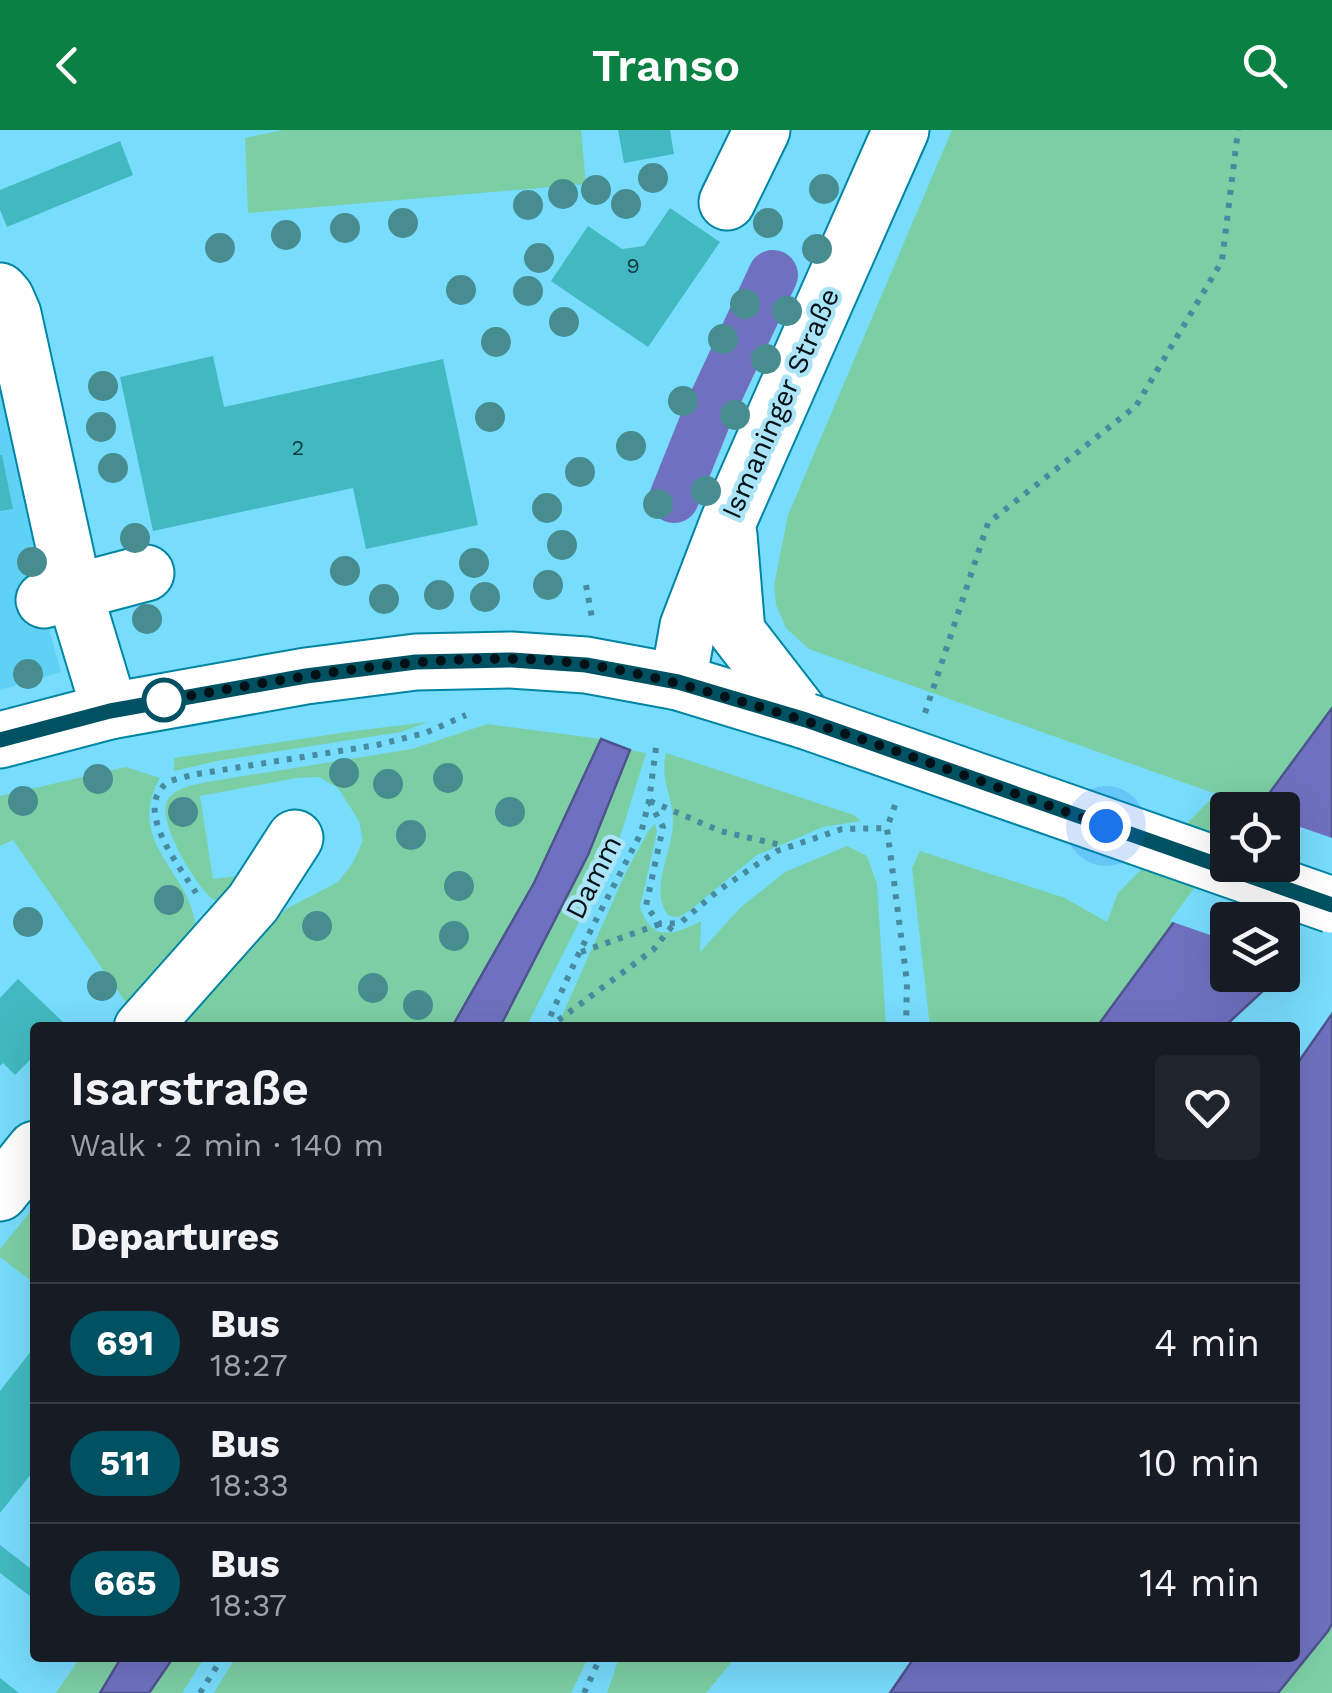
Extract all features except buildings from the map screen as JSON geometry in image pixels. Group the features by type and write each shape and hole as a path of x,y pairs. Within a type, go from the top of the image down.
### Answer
{"main road":[{"path":"727,202 762,130"},
{"name":"Ismaninger Straße","path":"678,682 688,626 728,522 901,130"},
{"path":"0,291 14,314 59,596 110,711"},
{"path":"728,522 736,632 806,720"},
{"path":"59,596 146,573"},
{"path":"0,740 110,711 306,676 416,662 547,660 678,682 806,720 1332,905"},
{"path":"147,1022 253,903 295,838"},
{"path":"0,1193 30,1155"}],"path":[{"path":"923,720 988,524 1136,406 1222,261 1238,130"},
{"name":"Damm","path":"549,1022 579,953 641,833 657,740"},
{"path":"899,792 887,828 907,982 906,1022"},
{"path":"649,801 720,831 789,846"},
{"path":"649,801 663,827 646,906 660,924"},
{"path":"579,953 660,924 680,923 777,850 842,829 887,828"},
{"path":"554,1022 653,950 674,924"},
{"path":"200,1693 219,1662"},
{"path":"584,1693 598,1662"}],"shaded area":[{"path":"0,328 34,545 61,672 0,690"},
{"path":"1332,708 1332,939 1300,961 1300,902 1210,902 1210,992 1262,992 1229,1022 1100,1022 1210,873 1210,882 1300,882 1300,792 1270,792"},
{"path":"601,739 630,750 588,855 503,1022 455,1022 534,883"},
{"path":"1332,1014 1332,1624 1328,1631 1278,1693 890,1693 911,1662 1300,1662 1300,1060"},
{"path":"119,1662 170,1662 149,1693 100,1693"}],"green space":[{"path":"283,130 581,130 586,184 248,213 245,138"},
{"path":"952,130 1332,130 1332,708 1270,792 1210,792 809,649 786,628 776,605 774,585 788,515"},
{"path":"428,722 401,732 174,771 174,758"},
{"path":"487,724 601,739 534,883 455,1022 186,1022 286,909 338,882 363,841 359,821 338,788 319,777 200,796 213,879 246,875 225,902 217,901 196,879 173,839 166,814 172,794 207,782 412,749"},
{"path":"630,750 646,753 617,847 529,1022 503,1022 588,855"},
{"path":"666,753 854,815 861,821 823,827 757,855 689,911 679,917 669,916 661,895 673,824 664,772"},
{"path":"126,767 160,778 151,802 150,824 156,843 187,896 194,915 195,936 127,1004 13,840 0,846 0,796"},
{"path":"1210,800 1210,873 1100,1022 929,1022 912,868 920,851 1065,898 1107,922 1118,893"},
{"path":"655,824 657,832 640,907 645,919 665,933 701,921 700,952 740,908 785,872 847,846 867,856 877,884 886,1022 559,1022 626,872"},
{"path":"30,1212 30,1280 0,1257 0,1249"},
{"path":"1332,1624 1332,1693 1278,1693 1328,1631"},
{"path":"77,1662 119,1662 100,1693 56,1693"},
{"path":"170,1662 201,1662 182,1693 149,1693"},
{"path":"233,1662 586,1662 571,1693 214,1693"},
{"path":"618,1662 732,1662 706,1693 607,1693"}],"pier":[{"path":"1300,827 1332,838 1332,944 1301,967 1300,902 1210,902 1210,935 1170,921 1210,866 1210,882 1300,882"}],"waterway":[{"path":"674,498 707,416 773,275"}],"bus line":[{"name":"691","path":"0,740 110,711 306,676 416,662 547,660 678,682 806,720 1332,905"}],"route":[{"path":"164,700 160,701 416,662 547,660 586,665 678,682 806,720 1106,826"}]}
